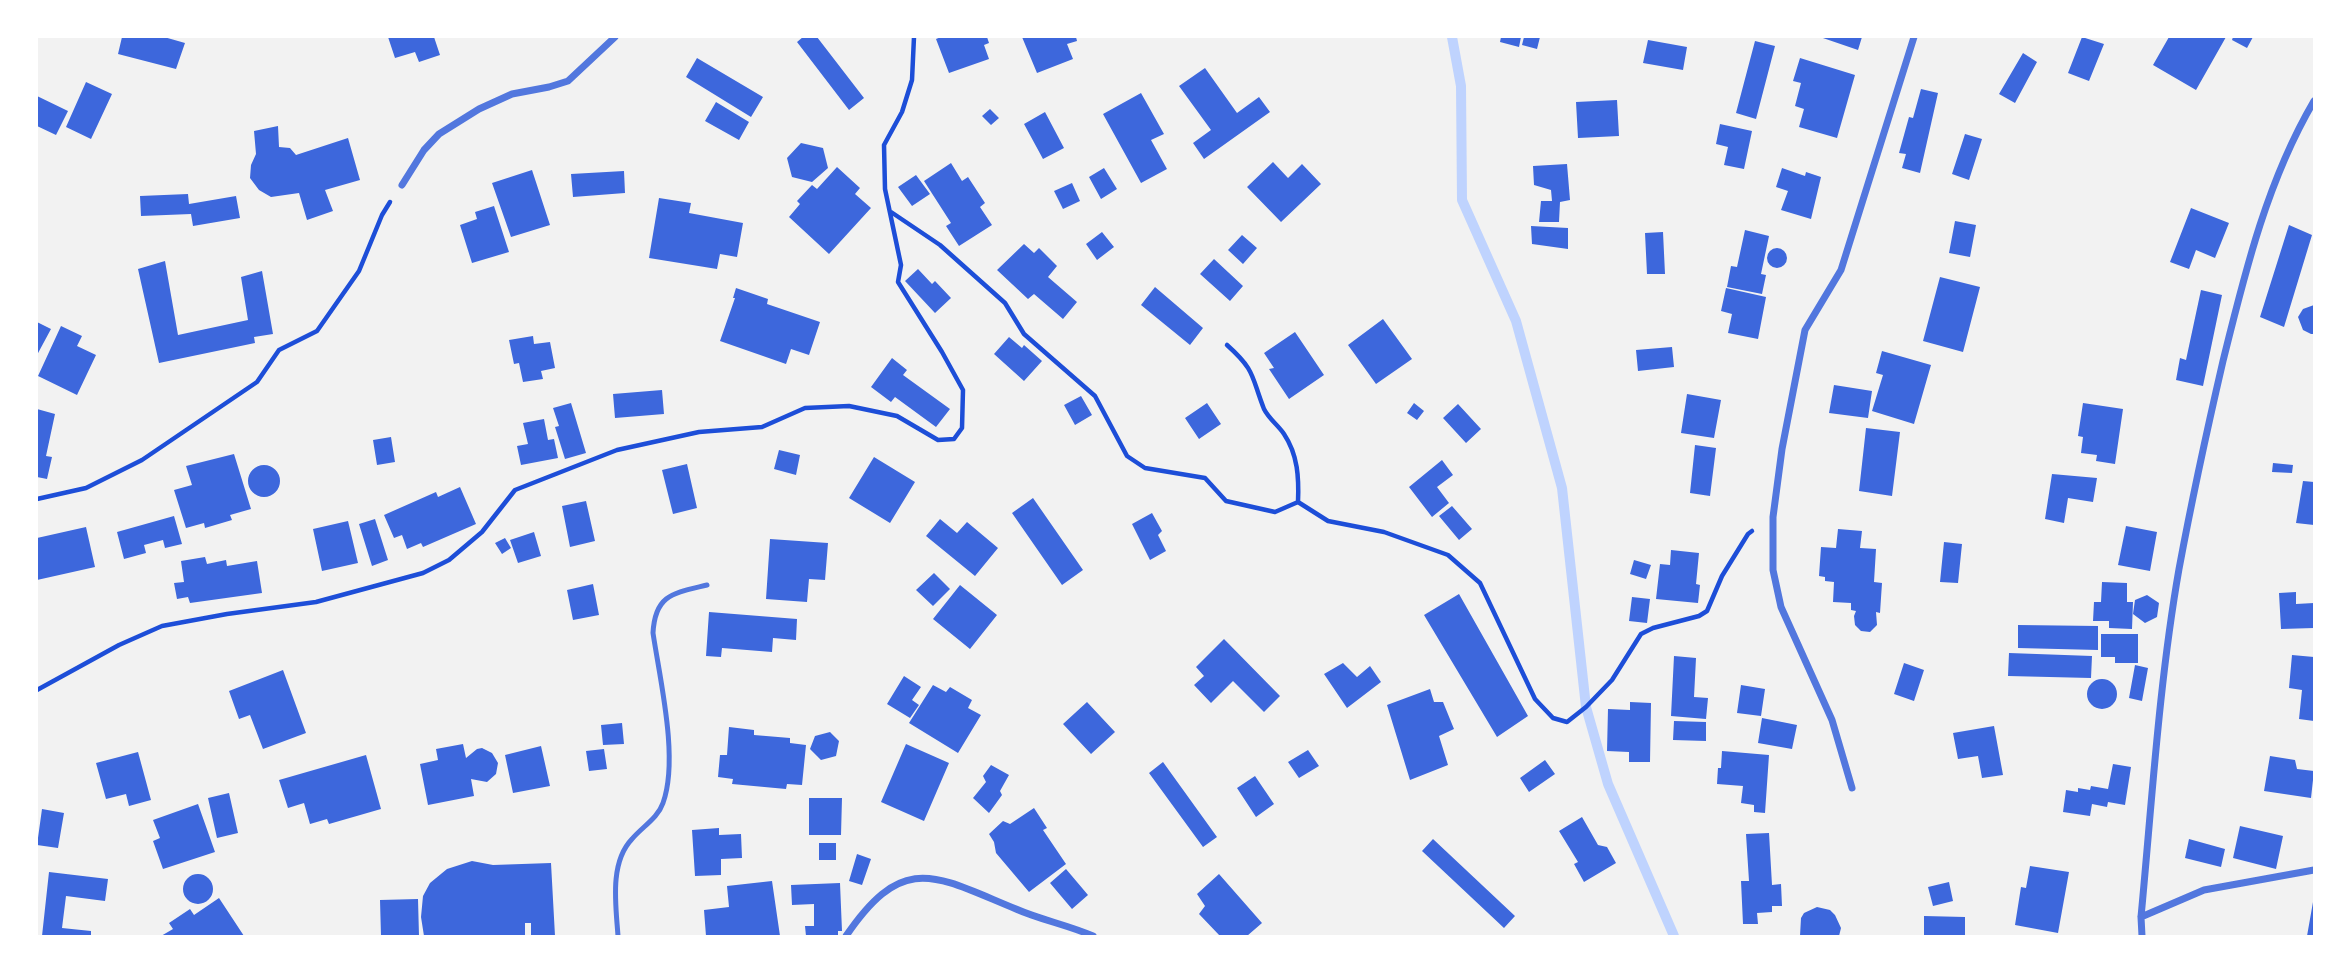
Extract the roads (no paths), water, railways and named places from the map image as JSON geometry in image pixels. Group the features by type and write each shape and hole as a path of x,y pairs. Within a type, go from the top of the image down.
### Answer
{"street":[{"path":"402,185 424,150 439,134 479,109 512,94 568,81 615,37"},
{"path":"1852,788 1832,720 1781,607 1773,570 1773,517 1782,449 1805,330 1841,270 1914,37"},
{"path":"2142,936 2141,917 2166,660 2179,570 2209,423 2242,285 2269,201 2288,151 2314,102"},
{"path":"2141,917 2204,890 2314,870"},
{"path":"846,936 859,917 883,892 896,884 933,877 1093,936"}],"lane":[{"path":"618,936 616,906 620,857 625,846 663,805 668,783 668,746 653,633 654,620 660,602 674,593 707,585"}],"waterway":[{"path":"1452,37 1461,86 1462,200 1516,321 1562,488 1586,707 1608,784 1674,936"}]}
